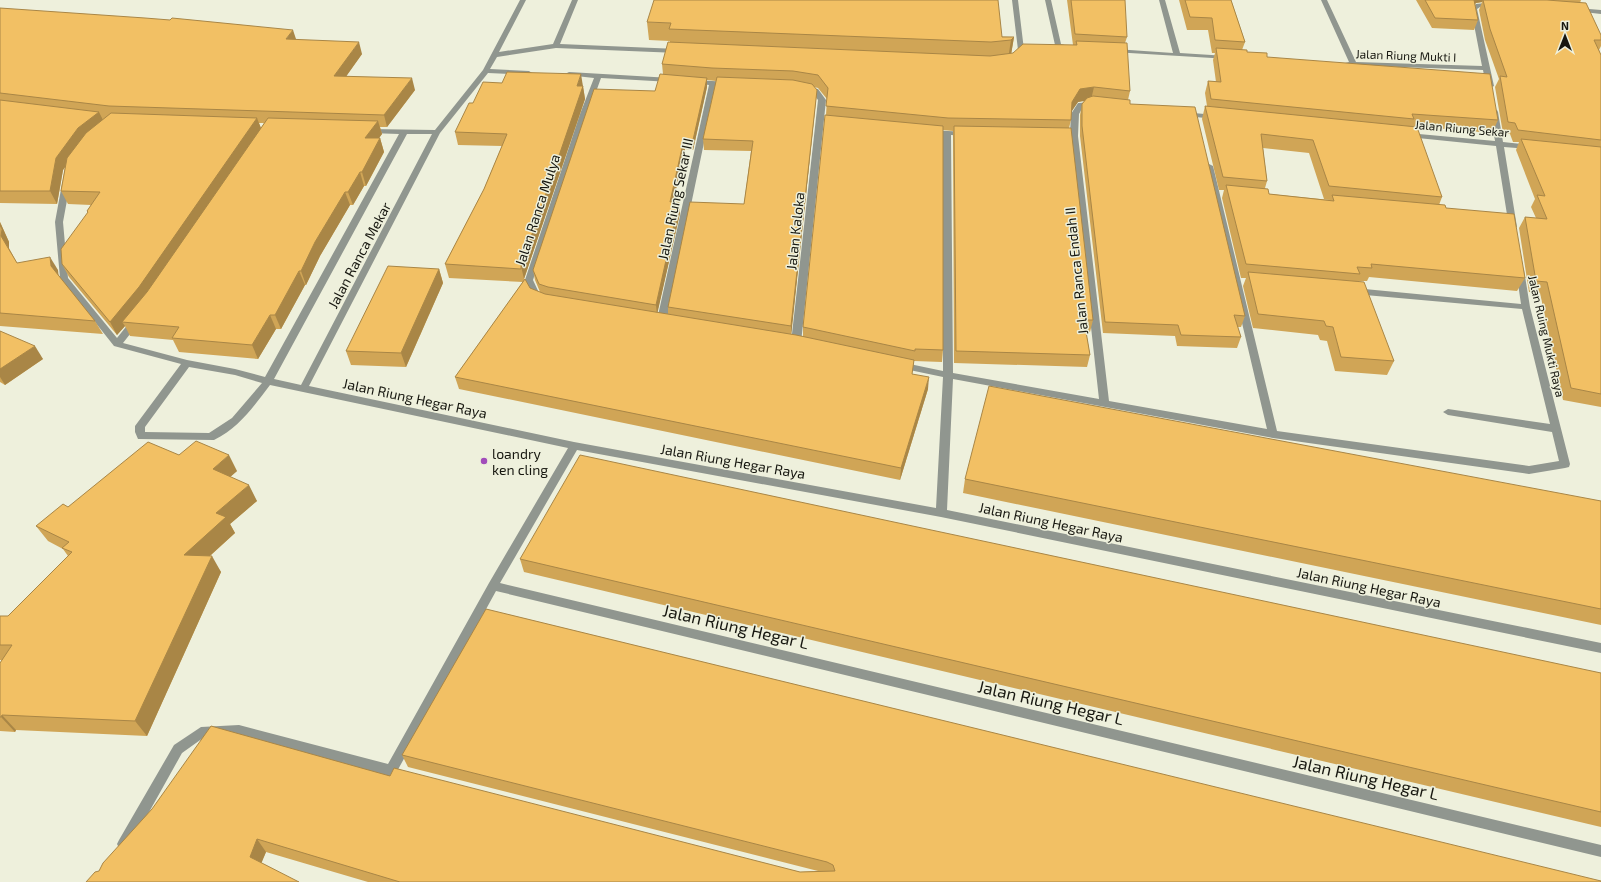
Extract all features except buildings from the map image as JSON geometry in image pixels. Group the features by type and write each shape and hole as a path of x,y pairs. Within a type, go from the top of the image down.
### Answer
{"street":[{"name":"Jalan Ranca Mekar","path":"303,389 438,132 486,71 523,0"},
{"path":"556,46 574,0"},
{"path":"1011,62 1020,50 1015,0"},
{"path":"1048,0 1058,45 1074,49"},
{"path":"1162,0 1177,55"},
{"path":"1324,0 1353,64"},
{"path":"1491,90 1474,10 1478,5 1503,4"},
{"path":"1573,10 1601,12"},
{"path":"495,55 556,46 688,52"},
{"path":"1106,51 1233,58"},
{"name":"Jalan Riung Mukti I","path":"1337,63 1487,68"},
{"path":"486,71 538,74"},
{"path":"559,74 599,75 675,81"},
{"name":"Jalan Ranca Mulya","path":"548,302 536,297 529,280 582,121 599,75"},
{"path":"690,82 735,84"},
{"name":"Jalan Riung Sekar III","path":"662,320 713,84"},
{"name":"Jalan Kaloka","path":"793,87 815,92 822,100 824,123 796,343"},
{"path":"1050,136 1074,136 1075,114 1081,105 1091,103 1106,105"},
{"path":"1493,105 1508,221 1514,237"},
{"path":"1174,113 1197,119 1227,118"},
{"path":"364,131 438,132"},
{"path":"187,363 140,426 142,436 210,437 220,433 249,406 268,381 404,132"},
{"path":"923,132 971,134"},
{"path":"941,514 944,490 948,375 947,134"},
{"name":"Jalan Riung Sekar","path":"1398,134 1538,148"},
{"name":"Jalan Ranca Endah II","path":"1074,136 1104,403"},
{"path":"887,362 948,375 1274,434 1241,281 1219,193 1207,158"},
{"path":"67,178 59,222 64,278 117,344 140,314"},
{"name":"Jalan Ruing Mukti Raya","path":"1274,434 1529,470 1565,464 1526,307 1518,260"},
{"path":"1346,291 1526,307"},
{"name":"Jalan Riung Hegar Raya","path":"117,344 187,363 235,372 303,389 574,446 941,514 1601,648"},
{"path":"1448,412 1557,429"},
{"path":"391,770 493,586 574,446"},
{"name":"Jalan Riung Hegar L","path":"493,586 1601,850"},
{"path":"117,856 178,749 201,733 239,730 406,774"}],"place":[{"name":"loandry ken cling","path":"484,461"}]}
